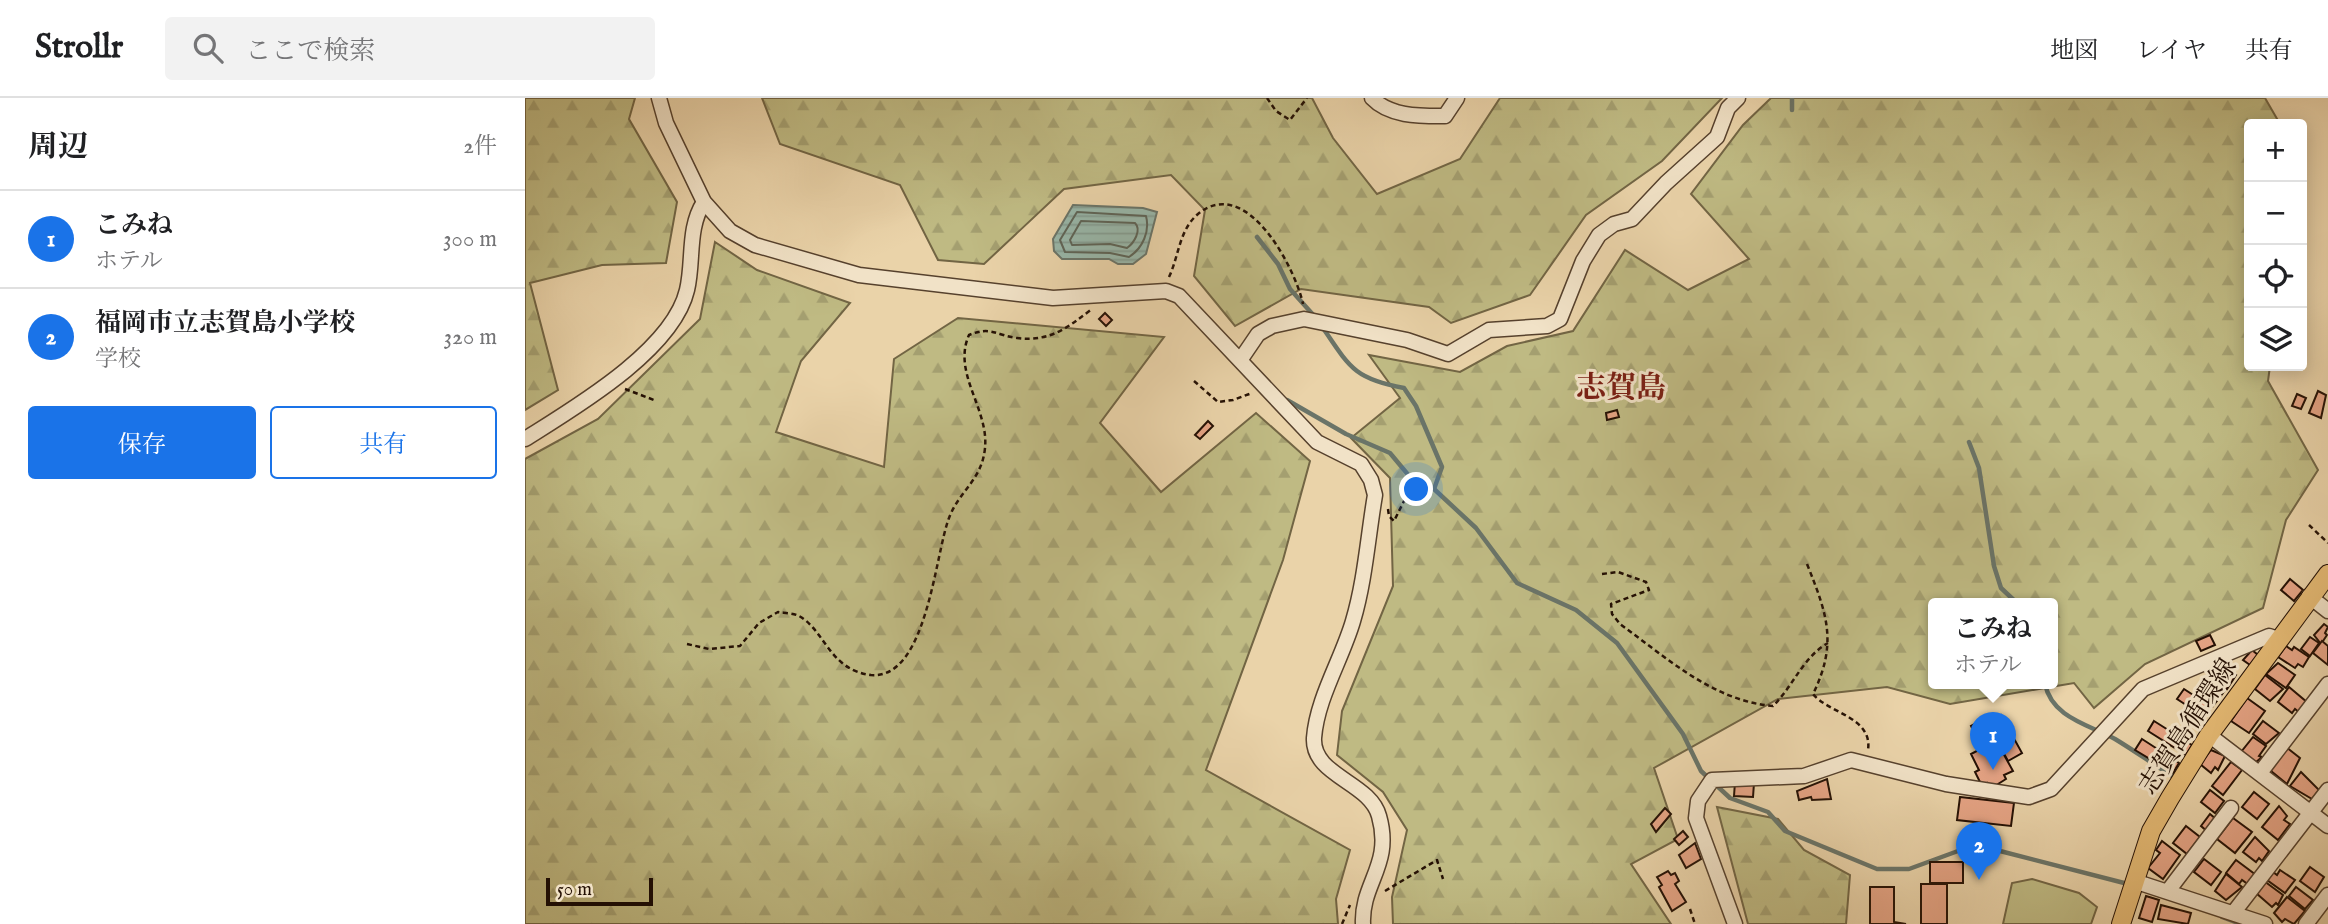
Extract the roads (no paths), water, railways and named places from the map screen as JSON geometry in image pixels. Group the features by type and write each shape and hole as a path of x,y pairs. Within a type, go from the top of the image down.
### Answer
{"main road":[{"name":"志賀島循環線","path":"2121,924 2151,831 2209,735 2309,596 2328,574"}],"street":[{"path":"659,98 666,123 704,202 730,231 755,245 859,275 1053,298 1159,292 1179,296 1317,442 1360,464 1371,480 1375,495 1354,620 1318,719 1314,741 1320,759 1370,795 1379,817 1383,847 1381,866 1365,899 1363,924"},
{"path":"1372,98 1391,111 1424,116 1445,116 1457,98"},
{"path":"1241,359 1258,334 1272,326 1304,318 1407,340 1448,354 1489,330 1547,326 1560,319 1583,261 1599,235 1614,224 1632,219 1666,183 1717,137 1728,108 1738,98"},
{"path":"525,439 649,353 668,331 688,289 696,214 704,202"},
{"path":"2309,596 2328,611"},
{"path":"1735,924 1696,818 1698,801 1712,780 1804,776 1851,760 1946,784 2029,797 2051,789 2143,689 2269,636 2278,639"},
{"path":"2260,773 2328,684"},
{"path":"2209,735 2328,826"},
{"path":"2234,912 2328,790"},
{"path":"2168,891 2231,808"},
{"path":"2132,887 2168,891 2265,924"},
{"path":"2307,924 2328,895"}],"water":[{"path":"1073,205 1143,208 1157,212 1146,254 1133,264 1118,264 1109,259 1062,259 1054,251 1053,239"}],"waterway":[{"path":"1792,98 1792,110"},
{"path":"1257,237 1278,264 1290,289 1316,318"},
{"path":"1323,328 1355,370 1374,380 1404,388 1416,406 1442,467 1434,489"},
{"path":"1287,400 1346,434 1390,453 1410,477 1434,489 1476,528 1517,583 1576,610 1617,643 1683,734 1701,771 1730,798 1768,812 1785,831 1877,869 1909,869 1958,851 2000,851 2128,884"},
{"path":"1969,442 1979,468 1994,566 2001,588 2012,598"},
{"path":"2047,689 2055,705 2064,713 2115,739 2174,777"},
{"path":"2222,917 2241,924"}],"place":[{"name":"こみね","path":"1993,770"},
{"name":"福岡市立志賀島小学校","path":"1979,880"}],"district":[{"name":"志賀島","path":"1621,387"}]}
